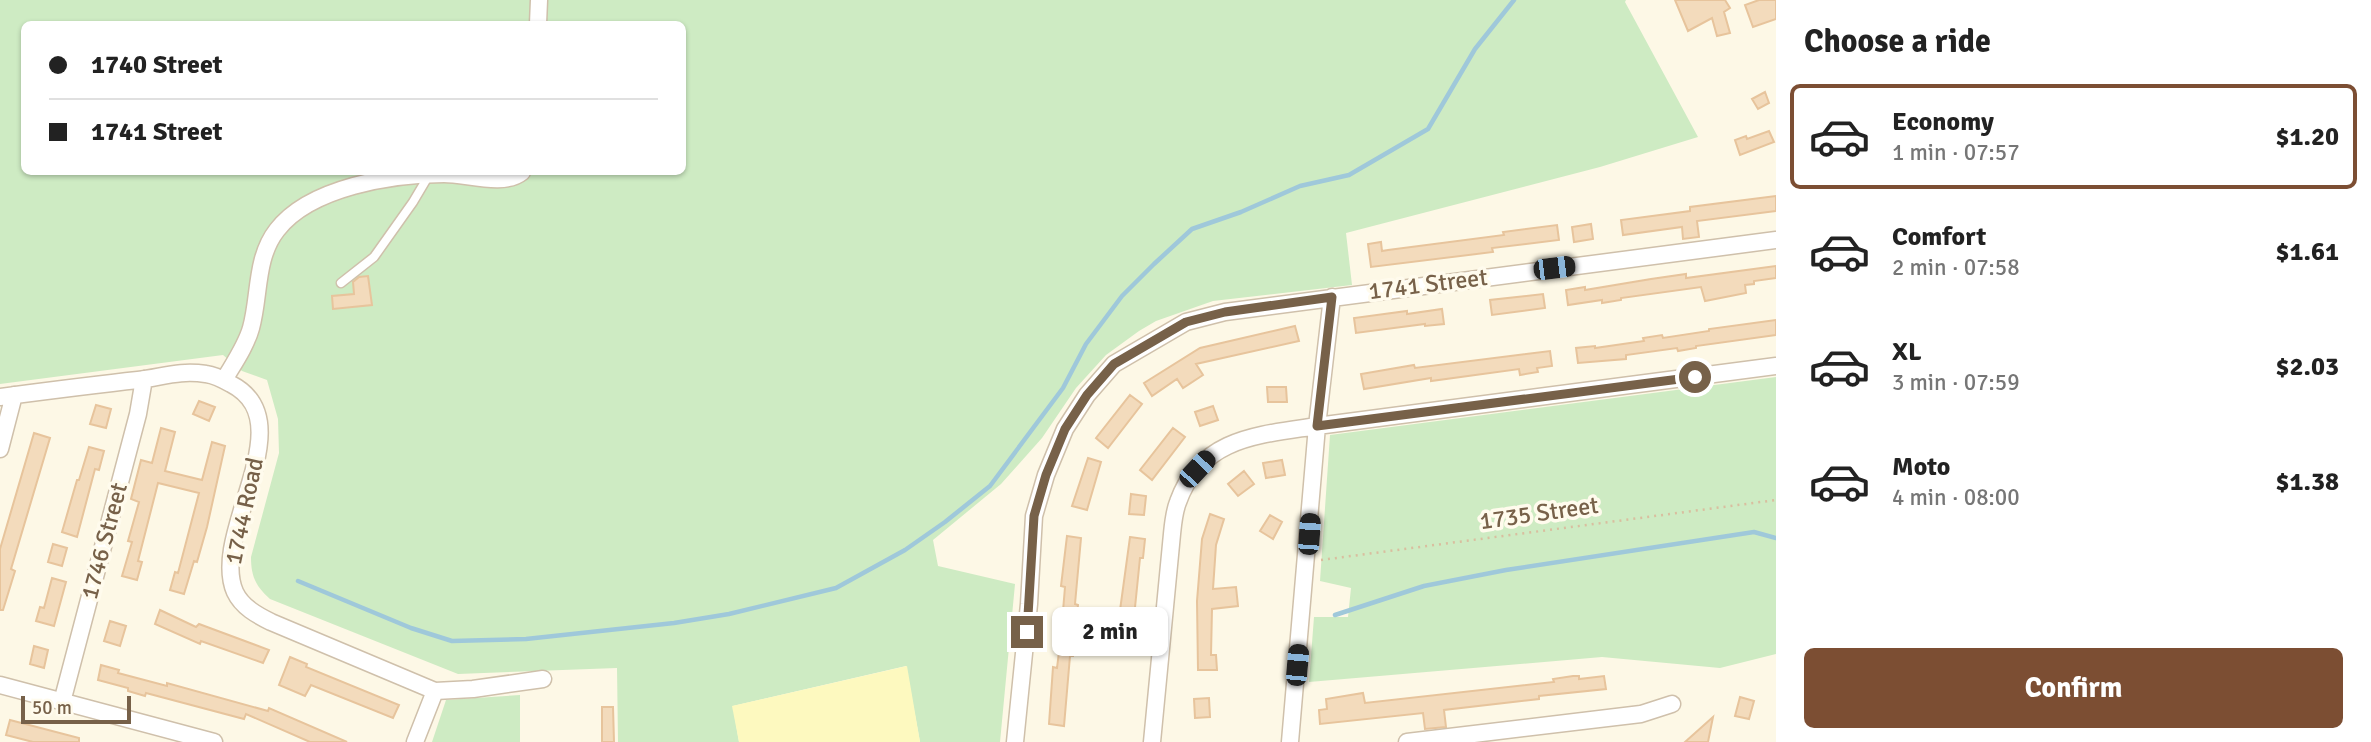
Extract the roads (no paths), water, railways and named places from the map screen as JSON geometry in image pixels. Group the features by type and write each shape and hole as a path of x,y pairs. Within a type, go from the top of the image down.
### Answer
{"street":[{"path":"538,21 539,0"},
{"path":"224,380 246,342 252,325 256,288 265,254 275,232 293,212 326,194 363,184 429,175 473,176 498,180 518,175"},
{"name":"1741 Street","path":"1015,742 1029,604 1034,516 1046,475 1065,429 1087,395 1114,364 1186,322 1225,312 1776,240"},
{"path":"1290,742 1317,426 1332,297"},
{"path":"1152,742 1177,504 1188,480 1207,459 1226,445 1248,437 1317,426 1776,366"},
{"name":"1744 Road","path":"7,396 144,379 173,372 208,374 238,387 252,400 259,418 258,447 232,552 230,573 235,593 249,611 435,691 464,690 543,679"},
{"name":"1746 Street","path":"62,702 138,414 144,379"},
{"path":"0,449 7,396"},
{"path":"0,685 214,742"},
{"path":"415,742 435,691"},
{"path":"1407,742 1641,714 1672,705"}],"lane":[{"path":"341,283 374,257 429,175"}],"waterway":[{"path":"298,581 411,628 452,641 526,639 674,623 729,614 836,588 905,550 990,486 1063,388 1086,344 1122,296 1192,229 1241,212 1300,186 1349,175 1428,129 1475,49 1514,0"},
{"path":"1335,615 1424,586 1506,570 1754,532 1776,538"}]}
